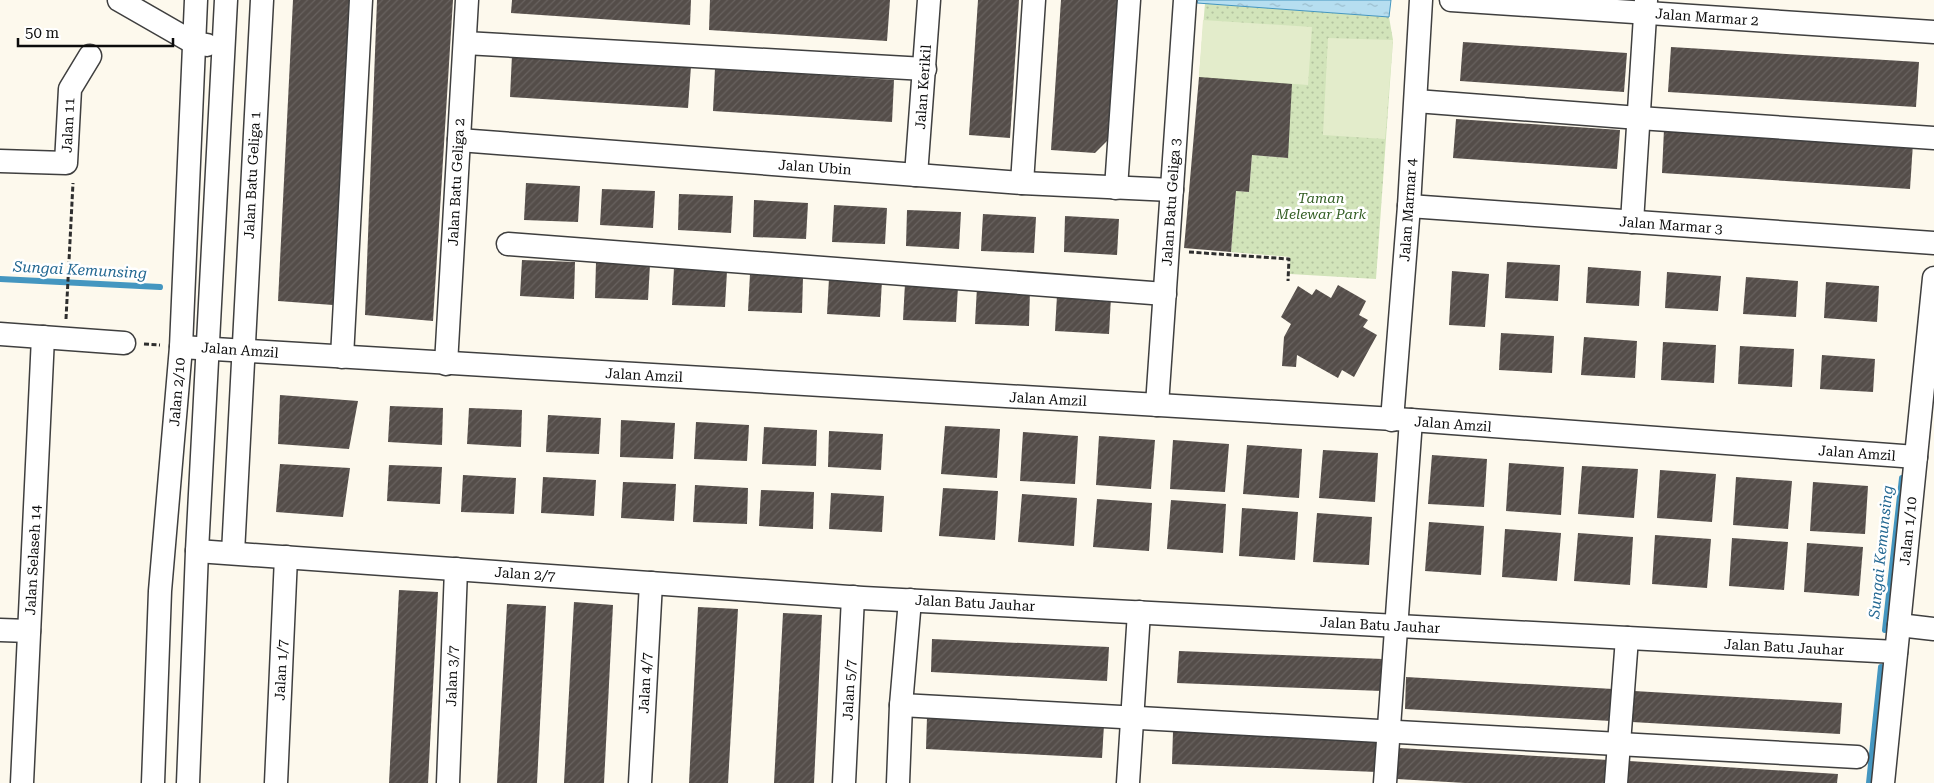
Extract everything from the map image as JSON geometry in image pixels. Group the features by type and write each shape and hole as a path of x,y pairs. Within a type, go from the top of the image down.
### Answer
{"street":[{"path":"119,0 194,43 224,48"},
{"name":"Jalan 2/10","path":"154,783 160,591 181,347 196,0"},
{"name":"Jalan 2/10","path":"188,783 197,551 226,0"},
{"name":"Jalan Batu Geliga 1","path":"232,553 262,0"},
{"path":"342,358 360,0"},
{"name":"Jalan Batu Geliga 2","path":"446,364 467,0"},
{"name":"Jalan Kerikil","path":"916,175 929,0"},
{"path":"1022,183 1034,0"},
{"path":"1116,188 1129,0"},
{"name":"Jalan Batu Geliga 3","path":"1157,405 1185,0"},
{"name":"Jalan Marmar 4","path":"1385,783 1396,626 1409,206 1421,0"},
{"name":"Jalan Marmar 2","path":"1450,0 1646,6 1934,32"},
{"path":"1632,222 1646,6"},
{"path":"465,42 924,69"},
{"name":"Jalan 11","path":"0,161 66,163 70,89 90,56"},
{"path":"1416,101 1934,138"},
{"name":"Jalan Ubin","path":"459,140 1022,183 1172,190"},
{"name":"Jalan Marmar 3","path":"1409,206 1934,243"},
{"path":"508,244 1165,294"},
{"name":"Jalan 1/10","path":"1883,783 1934,278"},
{"path":"0,334 124,343"},
{"name":"Jalan Selaseh 14","path":"22,783 43,336"},
{"name":"Jalan Amzil","path":"181,347 1402,420 1916,458"},
{"name":"Jalan 2/7","path":"197,551 858,598"},
{"name":"Jalan 1/7","path":"276,783 286,557"},
{"name":"Jalan 3/7","path":"448,783 456,569"},
{"name":"Jalan 4/7","path":"640,783 651,583"},
{"name":"Jalan Batu Jauhar","path":"858,598 1896,652"},
{"name":"Jalan 5/7","path":"844,783 858,598"},
{"path":"898,783 901,705 910,600"},
{"path":"1128,783 1139,612"},
{"path":"1899,625 1934,629"},
{"path":"0,630 29,631"},
{"path":"1616,783 1627,638"},
{"path":"901,705 1857,757"}],"path":[{"path":"66,163 74,172 66,311"},
{"path":"1168,251 1289,260 1288,281"},
{"path":"124,343 181,347"}],"green space":[{"name":"Taman Melewar Park","path":"1205,3 1389,17 1393,40 1376,279 1290,274 1290,257 1231,252 1236,191 1249,192 1252,155 1288,158 1199,77"},
{"path":"1203,20 1312,27 1308,85 1199,77"},
{"path":"1328,38 1393,40 1385,139 1323,135"}],"water":[{"path":"1198,0 1391,0 1389,17 1197,3"}],"building":[{"path":"293,0 350,0 333,305 278,301"},
{"path":"377,0 453,0 433,321 365,315"},
{"path":"512,0 691,0 690,25 511,13"},
{"path":"710,0 890,0 887,41 709,30"},
{"path":"978,0 1019,0 1010,138 969,135"},
{"path":"1061,0 1118,0 1109,139 1095,153 1051,150"},
{"path":"1463,42 1627,53 1624,92 1460,81"},
{"path":"1671,47 1919,62 1916,107 1668,92"},
{"path":"512,55 691,66 688,108 510,97"},
{"path":"715,68 894,80 892,122 713,111"},
{"path":"1199,77 1292,84 1288,158 1252,155 1249,192 1236,191 1231,252 1184,248"},
{"path":"1456,119 1620,130 1617,169 1453,158"},
{"path":"1664,129 1913,143 1910,189 1662,173"},
{"path":"526,183 580,186 578,222 524,220"},
{"path":"602,189 655,191 653,228 600,225"},
{"path":"679,194 733,196 731,233 678,230"},
{"path":"754,200 808,203 806,239 753,237"},
{"path":"834,205 887,208 885,244 832,242"},
{"path":"907,210 961,212 959,249 906,246"},
{"path":"983,214 1036,217 1034,253 981,251"},
{"path":"1065,216 1119,219 1117,255 1064,252"},
{"path":"522,260 575,262 574,299 520,296"},
{"path":"596,262 650,264 648,300 595,298"},
{"path":"1507,262 1560,265 1558,301 1505,298"},
{"path":"1588,267 1641,271 1639,306 1586,303"},
{"path":"674,268 727,271 725,307 672,305"},
{"path":"1452,271 1489,274 1485,327 1449,325"},
{"path":"1667,272 1721,276 1718,311 1665,308"},
{"path":"750,274 803,277 802,313 748,311"},
{"path":"1746,277 1798,281 1796,317 1743,314"},
{"path":"829,278 882,280 880,317 827,314"},
{"path":"1826,282 1879,286 1877,322 1824,318"},
{"path":"905,283 958,286 956,322 903,320"},
{"path":"1338,285 1366,301 1359,315 1368,320 1363,327 1377,335 1354,377 1342,370 1338,378 1297,355 1296,367 1282,366 1284,337 1291,324 1281,317 1298,286 1312,295 1316,289 1331,298"},
{"path":"977,287 1030,290 1029,326 975,324"},
{"path":"1057,295 1111,297 1109,334 1055,331"},
{"path":"1501,333 1554,336 1552,373 1499,370"},
{"path":"1584,337 1637,341 1635,378 1581,375"},
{"path":"1663,342 1716,345 1714,383 1661,380"},
{"path":"1740,346 1794,349 1792,387 1738,384"},
{"path":"1822,355 1875,359 1873,392 1820,389"},
{"path":"280,395 358,401 349,449 278,444"},
{"path":"390,406 443,408 442,445 388,442"},
{"path":"469,408 522,410 521,447 467,444"},
{"path":"548,415 601,418 599,454 546,452"},
{"path":"621,420 675,423 673,459 620,457"},
{"path":"696,422 749,425 747,461 694,459"},
{"path":"945,426 1000,429 997,478 941,474"},
{"path":"764,427 817,430 816,466 762,464"},
{"path":"829,431 883,434 881,470 828,467"},
{"path":"1023,432 1078,436 1075,484 1020,481"},
{"path":"1099,436 1155,440 1151,489 1096,485"},
{"path":"1173,440 1229,444 1225,492 1170,489"},
{"path":"1247,445 1302,449 1299,498 1243,494"},
{"path":"1323,450 1378,453 1375,502 1319,498"},
{"path":"1432,455 1487,459 1484,507 1428,504"},
{"path":"1509,463 1564,467 1561,515 1506,511"},
{"path":"280,464 350,468 343,517 276,512"},
{"path":"389,465 442,467 440,504 387,501"},
{"path":"1582,466 1638,469 1634,518 1578,514"},
{"path":"1660,470 1716,474 1712,522 1657,518"},
{"path":"463,475 516,478 514,514 461,512"},
{"path":"543,477 596,480 594,516 541,513"},
{"path":"1736,477 1792,481 1788,529 1733,525"},
{"path":"623,482 676,484 674,521 621,518"},
{"path":"1813,482 1868,486 1865,534 1810,531"},
{"path":"695,485 748,488 747,524 693,522"},
{"path":"943,488 998,491 995,540 939,536"},
{"path":"761,490 814,492 813,529 759,526"},
{"path":"831,493 884,496 882,532 829,529"},
{"path":"1022,494 1077,498 1074,546 1018,542"},
{"path":"1097,499 1152,503 1149,551 1093,547"},
{"path":"1171,500 1226,504 1223,553 1167,549"},
{"path":"1242,508 1298,512 1295,560 1239,556"},
{"path":"1317,513 1372,517 1369,565 1313,562"},
{"path":"1429,522 1484,526 1481,575 1425,571"},
{"path":"1505,529 1561,533 1557,581 1502,577"},
{"path":"1578,533 1633,537 1630,585 1574,581"},
{"path":"1655,535 1711,539 1707,588 1652,584"},
{"path":"1732,538 1788,542 1784,590 1729,586"},
{"path":"1807,543 1863,547 1859,596 1804,592"},
{"path":"399,590 438,592 428,783 389,783"},
{"path":"574,602 613,605 604,783 564,783"},
{"path":"507,604 546,606 537,783 497,783"},
{"path":"698,607 738,609 728,783 689,783"},
{"path":"783,613 822,615 814,783 774,783"},
{"path":"932,639 1109,647 1107,681 931,672"},
{"path":"1179,651 1383,659 1382,691 1177,683"},
{"path":"1406,677 1613,689 1611,721 1405,709"},
{"path":"1634,691 1842,703 1840,734 1632,722"},
{"path":"927,716 1104,725 1102,758 926,749"},
{"path":"1173,731 1378,740 1377,772 1172,764"},
{"path":"1399,748 1609,760 1608,783 1465,783 1397,779"},
{"path":"1629,761 1838,774 1837,783 1628,783"}],"waterway":[{"name":"Sungai Kemunsing","path":"0,279 160,287"},
{"name":"Sungai Kemunsing","path":"1885,630 1902,478"},
{"name":"Sungai Kemunsing","path":"1869,783 1881,667"}]}
